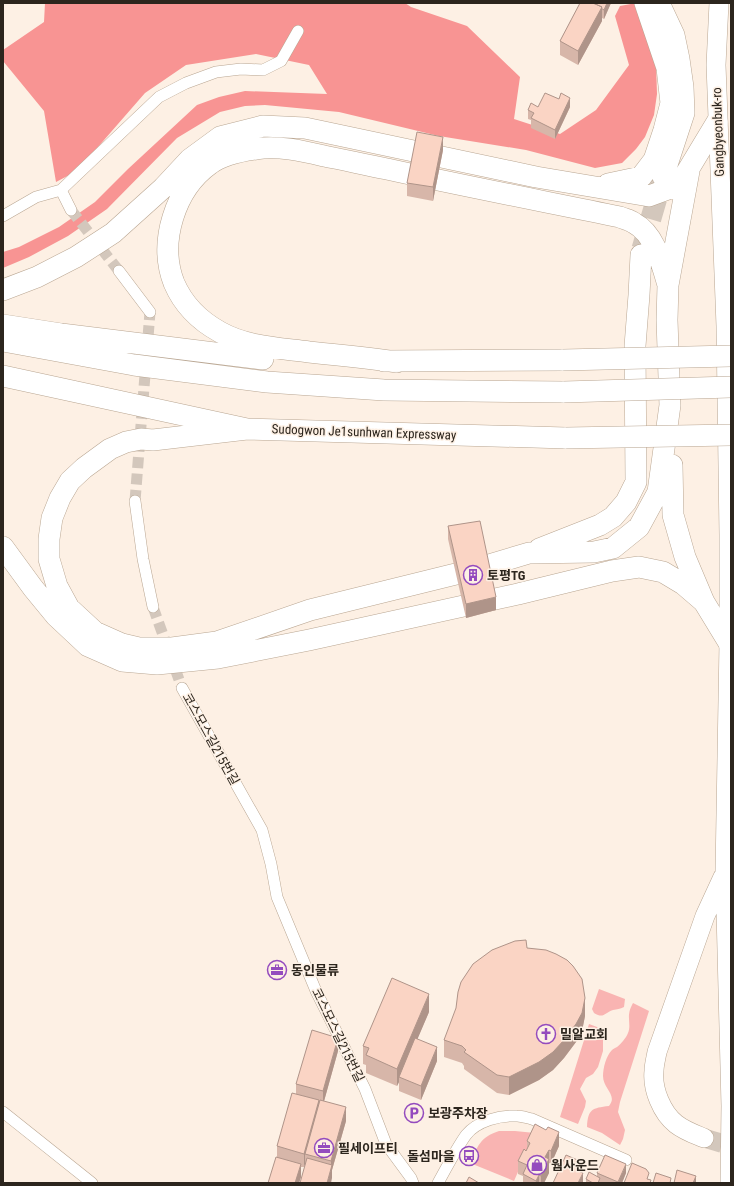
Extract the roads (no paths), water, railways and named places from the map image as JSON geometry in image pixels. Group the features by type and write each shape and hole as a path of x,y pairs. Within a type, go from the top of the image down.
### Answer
{"highway":[{"path":"595,187 641,177 654,160 664,130 670,103 667,68 645,3"},
{"path":"659,3 674,35 683,87 684,113 663,177"},
{"name":"Gangbyeonbuk-ro","path":"710,3 716,65"},
{"name":"Gangbyeonbuk-ro","path":"719,3 716,65 717,122 726,326 729,535 729,643 725,872 730,1098 730,1183"},
{"path":"3,290 37,277 66,263 113,233 163,188 190,159 220,137 264,126 305,128 536,177 649,196 679,185 717,122"},
{"path":"397,362 266,347 242,342 220,333 200,318 189,307 174,283 169,264 170,228 184,192 198,174 212,162 258,148 293,149 436,180 620,217 635,223 650,238 660,258 668,285"},
{"path":"690,168 668,285 667,320 673,515 685,557 704,602 729,643"},
{"path":"247,429 153,440 141,439 126,442 110,449 98,457 70,482 60,498 52,518 49,539 49,559 57,586 69,608 95,632 122,644 139,648 172,648 217,642 310,610 472,570 529,553 600,525 613,517 626,502 636,482 635,346 641,255"},
{"path":"3,325 61,334 268,359 397,362 731,356"},
{"path":"3,341 134,365 267,382 384,390 564,392 731,387"},
{"name":"Sudogwon Je1sunhwan Expressway","path":"3,376 247,429 566,438 731,435"},
{"path":"529,553 594,552 613,548 639,527 658,492 670,405"},
{"path":"3,546 33,588 56,616 88,646 122,661 157,664 218,658 309,640 504,598 612,571 640,567 663,572 683,584 704,602"},
{"path":"704,1138 688,1132 675,1123 663,1108 654,1088 654,1071 657,1052 705,916 725,872"}],"street":[{"path":"3,216 36,197 61,190 159,97 186,83 216,72 241,69 262,70 281,61 298,32"},
{"path":"61,190 71,210"},
{"path":"119,271 150,312"},
{"path":"135,501 143,559 153,606"},
{"name":"코스모스길215번길","path":"182,688 262,830 278,897 316,991 365,1089 386,1144 411,1178 413,1183"},
{"path":"3,1112 92,1183"},
{"path":"438,1183 467,1135 481,1124 498,1117 517,1116 532,1119 626,1160"}],"tunnel":[{"path":"642,249 663,177"},
{"path":"71,210 119,271"},
{"path":"135,501 150,312"},
{"path":"153,607 182,688"},
{"path":"704,1138 724,1144 731,1142"}],"place":[{"name":"토평TG","path":"473,575"},
{"name":"동인물류","path":"277,970"},
{"name":"밀알교회","path":"546,1034"},
{"name":"보광주차장","path":"414,1113"},
{"name":"필세이프티","path":"324,1148"},
{"name":"돌섬마을","path":"469,1156"},
{"name":"웜사운드","path":"537,1165"}]}
